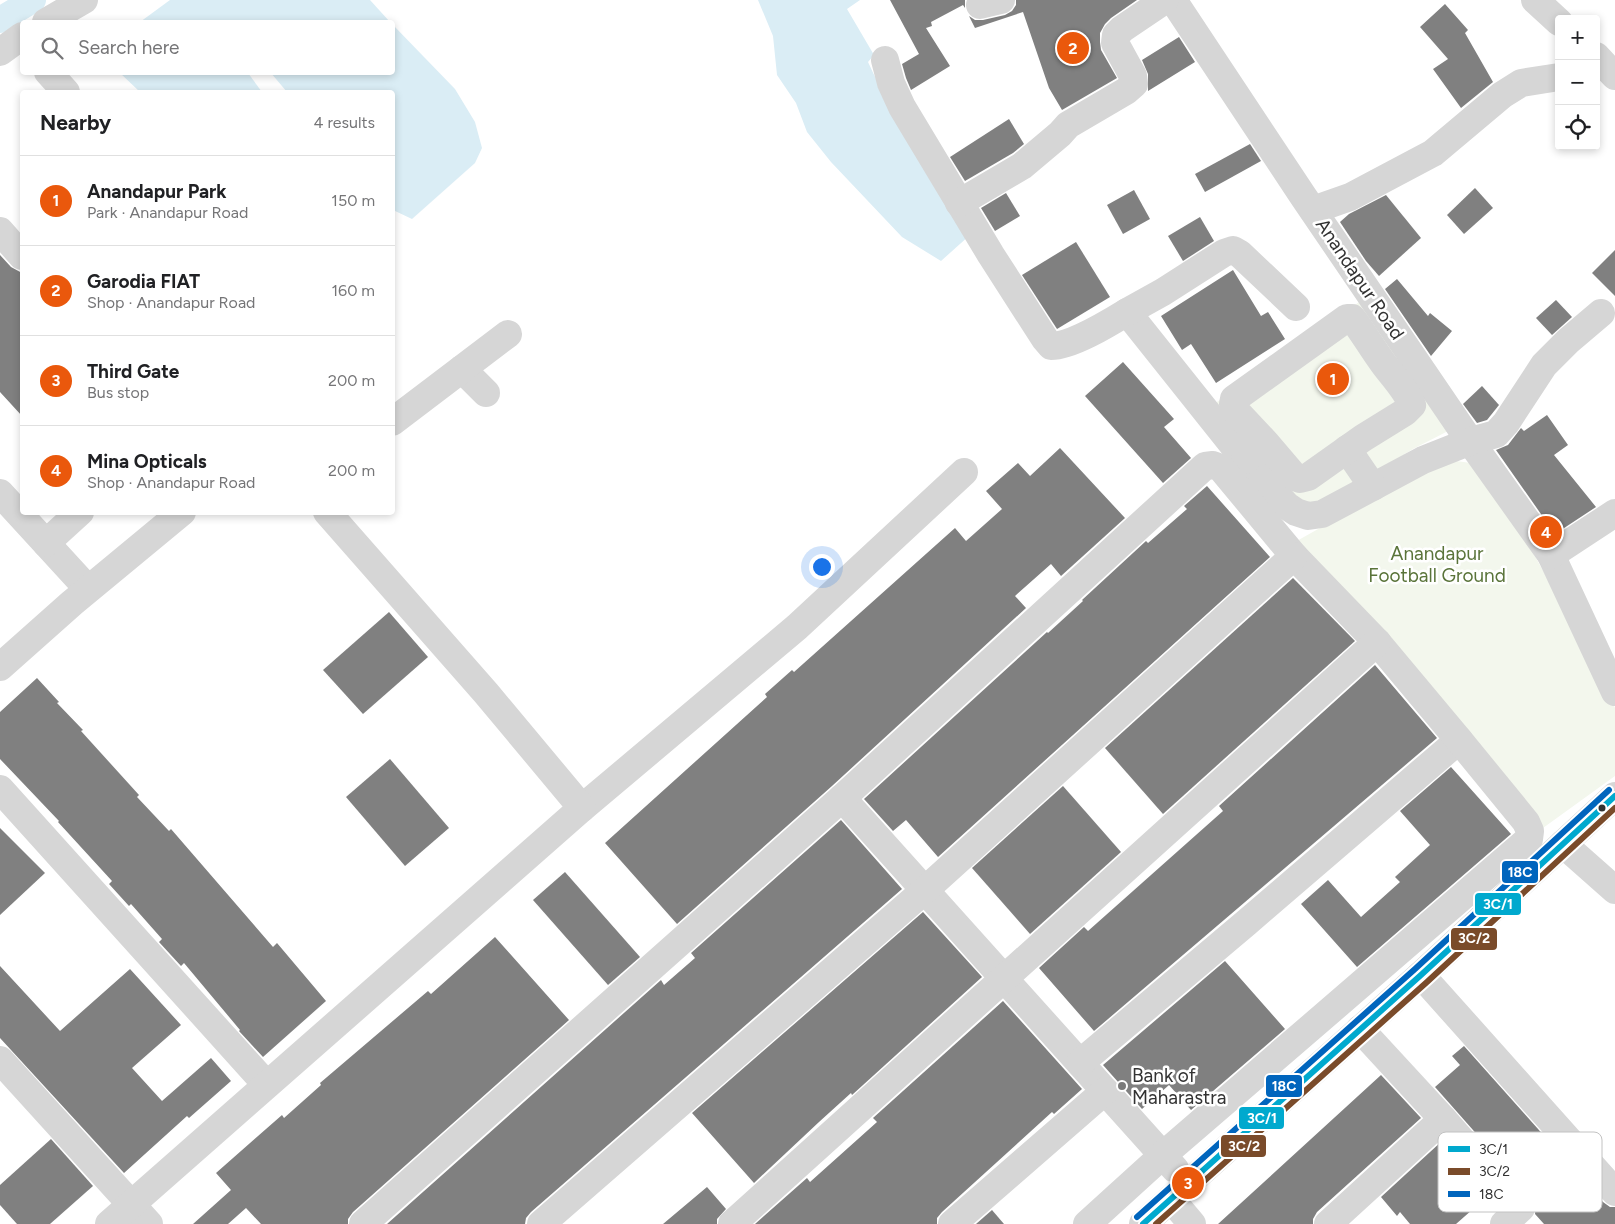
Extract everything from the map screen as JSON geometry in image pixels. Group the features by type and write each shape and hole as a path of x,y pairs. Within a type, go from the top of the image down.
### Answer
{"street":[{"path":"49,20 84,0"},
{"path":"960,204 1022,166 1068,125 1126,91 1134,84 1133,76 1115,43 1116,35 1165,0"},
{"name":"Anandapur Road","path":"1173,0 1406,347 1551,555 1615,692"},
{"path":"1535,0 1555,18"},
{"path":"885,60 891,83 902,107 1012,289 1044,339 1051,346 1058,346 1097,331 1224,253 1233,250 1240,254 1296,307"},
{"path":"1600,60 1615,77"},
{"path":"51,75 64,90"},
{"path":"1600,75 1615,77"},
{"path":"1313,210 1350,197 1433,153 1502,95 1521,83 1555,78"},
{"path":"0,231 20,254"},
{"path":"1127,312 1245,460 1287,506 1296,512 1308,516 1322,514 1423,460 1471,441 1496,434 1544,366 1568,341 1601,313"},
{"path":"1346,318 1352,318 1409,398 1412,405 1405,412 1347,449 1308,477 1300,479 1295,476 1266,443 1236,411 1233,404 1234,400 1346,318"},
{"path":"395,420 508,334"},
{"path":"1383,363 1406,347"},
{"path":"462,369 486,393"},
{"path":"1245,460 1266,443"},
{"path":"1347,449 1374,487"},
{"path":"363,1224 842,798 1205,466 1213,465 1221,468 1294,556 1377,642 1460,740 1526,822 1530,831 1529,839 1163,1155 1087,1224"},
{"path":"110,1224 266,1084 582,808 797,626 964,472"},
{"path":"0,492 20,514"},
{"path":"1551,555 1615,513"},
{"path":"21,515 88,589"},
{"path":"46,543 77,515"},
{"path":"0,667 88,589 178,515"},
{"path":"330,515 486,693 582,808"},
{"path":"541,1224 924,890 1294,556"},
{"path":"732,1224 1377,642"},
{"path":"1080,1063 1246,924 1460,740"},
{"path":"0,788 266,1084"},
{"path":"1143,1224 1421,975 1615,796"},
{"path":"842,798 1163,1155 1192,1224"},
{"path":"1562,844 1615,890"},
{"path":"1421,975 1561,1132"},
{"path":"1360,1029 1453,1132"},
{"path":"0,1060 149,1224"},
{"path":"952,1224 1105,1091"},
{"path":"1328,1224 1443,1119"},
{"path":"1602,1177 1615,1192"}],"green space":[{"path":"1362,300 1450,430 1413,449 1325,503 1303,504 1214,404"},
{"name":"Anandapur Football Ground","path":"1456,461 1471,463 1529,545 1615,708 1615,776 1543,828 1465,730 1295,542 1387,487"}],"shaded area":[{"path":"170,0 370,0 388,20 143,20"},
{"path":"758,0 860,0 847,9 874,55 868,62 892,113 970,235 941,261 902,237 831,162 807,132 796,103 777,75 773,36"},
{"path":"395,27 455,89 475,122 482,148 475,163 412,219 395,211 395,90 285,90 273,75 395,75"},
{"path":"122,75 249,75 261,90 138,90"}],"building":[{"path":"890,0 965,0 965,8 963,5 931,22 932,26 926,28 950,66 911,90 902,64 919,54"},
{"path":"1016,0 1137,0 1111,18 1100,33 1101,50 1117,78 1062,110 1049,88 1023,12 975,28 969,16 975,20 983,20 1005,15 1012,11 1016,5"},
{"path":"1445,4 1468,30 1465,33 1493,82 1461,108 1433,69 1448,59 1420,27"},
{"path":"1179,37 1195,62 1148,91 1148,74 1142,60"},
{"path":"1009,119 1024,144 1013,153 965,181 950,157"},
{"path":"1250,144 1261,161 1205,192 1195,174"},
{"path":"1475,188 1493,208 1464,234 1447,215"},
{"path":"1134,190 1150,219 1123,234 1107,205"},
{"path":"1006,193 1020,216 995,231 981,208"},
{"path":"1386,195 1421,238 1379,276 1366,261 1340,222 1349,214"},
{"path":"1200,217 1214,241 1183,261 1168,236"},
{"path":"1076,242 1110,297 1057,329 1022,275"},
{"path":"1615,250 1615,296 1592,273"},
{"path":"0,255 11,267 20,272 20,414 0,392"},
{"path":"1233,270 1261,316 1268,312 1285,339 1216,383 1191,344 1182,350 1161,316"},
{"path":"1397,279 1428,316 1430,313 1452,331 1431,356 1385,289"},
{"path":"1556,300 1572,317 1552,335 1536,318"},
{"path":"1123,362 1174,419 1164,427 1191,458 1163,483 1085,396"},
{"path":"1482,386 1499,405 1487,420 1477,423 1463,404"},
{"path":"1547,415 1568,445 1554,455 1596,507 1555,534 1496,450 1508,445 1521,428 1524,431"},
{"path":"1060,448 1125,518 1061,576 1051,564 1015,596 1026,608 832,786 677,924 605,843 767,697 765,694 792,670 794,672 955,528 966,541 1002,509 986,491 1018,463 1030,476"},
{"path":"1207,486 1270,557 938,857 906,820 893,831 864,799 1083,601 1146,541 1148,543 1187,509 1184,506"},
{"path":"1293,578 1355,641 1163,814 1105,748"},
{"path":"389,612 428,657 363,714 323,670"},
{"path":"1375,665 1437,738 1094,1031 1039,968 1084,927 1088,931 1223,811 1219,806"},
{"path":"37,678 59,702 57,703 83,730 81,731 139,795 137,797 169,831 171,829 273,947 277,943 326,1001 263,1057 239,1031 184,963 181,966 159,942 162,939 131,904 129,906 109,884 112,881 59,821 0,759 0,712"},
{"path":"390,759 449,828 405,866 346,797"},
{"path":"1451,767 1511,834 1357,967 1301,904 1328,880 1361,917 1400,882 1395,877 1430,845 1400,811"},
{"path":"1063,786 1121,852 1030,934 972,868"},
{"path":"841,820 902,889 531,1212 526,1218 525,1224 387,1224 661,980 664,985 695,958 691,953"},
{"path":"0,828 45,873 0,915"},
{"path":"565,872 640,957 608,985 533,900"},
{"path":"923,912 982,977 852,1095 851,1093 754,1183 692,1113"},
{"path":"495,937 569,1020 353,1212 348,1219 348,1224 261,1224 246,1208 228,1224 193,1224 231,1190 216,1173 282,1115 284,1118 321,1085 320,1083 428,991 431,994"},
{"path":"1225,961 1285,1029 1191,1110 1169,1085 1142,1109 1103,1065"},
{"path":"0,966 60,1031 130,969 181,1025 132,1068 162,1101 211,1058 231,1081 189,1118 187,1116 124,1173 0,1038"},
{"path":"1003,1001 1082,1089 1054,1114 1052,1112 942,1212 937,1218 937,1224 755,1224 807,1178 810,1182 877,1122 873,1118"},
{"path":"1464,1046 1541,1132 1475,1132 1435,1087 1460,1065 1452,1056"},
{"path":"1381,1075 1421,1118 1317,1212 1313,1219 1313,1224 1218,1224"},
{"path":"51,1139 93,1186 50,1224 17,1224 0,1205 0,1185"},
{"path":"1438,1145 1438,1212 1470,1212 1456,1224 1410,1224 1400,1212 1397,1216 1381,1197"},
{"path":"707,1187 726,1209 717,1219 717,1224 663,1224"},
{"path":"1602,1201 1610,1207 1615,1207 1615,1224 1544,1224 1535,1212 1602,1212"},
{"path":"992,1210 1004,1224 976,1224"}],"waterway":[{"path":"0,20 33,0"}],"transit line":[{"name":"18C","path":"1137,1217 1415,969 1609,790"},
{"name":"3C/1","path":"1143,1224 1421,975 1615,796"},
{"name":"3C/2","path":"1156,1224 1427,982 1615,808"}],"place":[{"name":"Garodia FIAT","path":"1073,48"},
{"name":"Anandapur Park","path":"1333,379"},
{"name":"Mina Opticals","path":"1546,532"},
{"name":"Bank of Maharastra","path":"1122,1086"},
{"name":"Third Gate","path":"1188,1183"}]}
